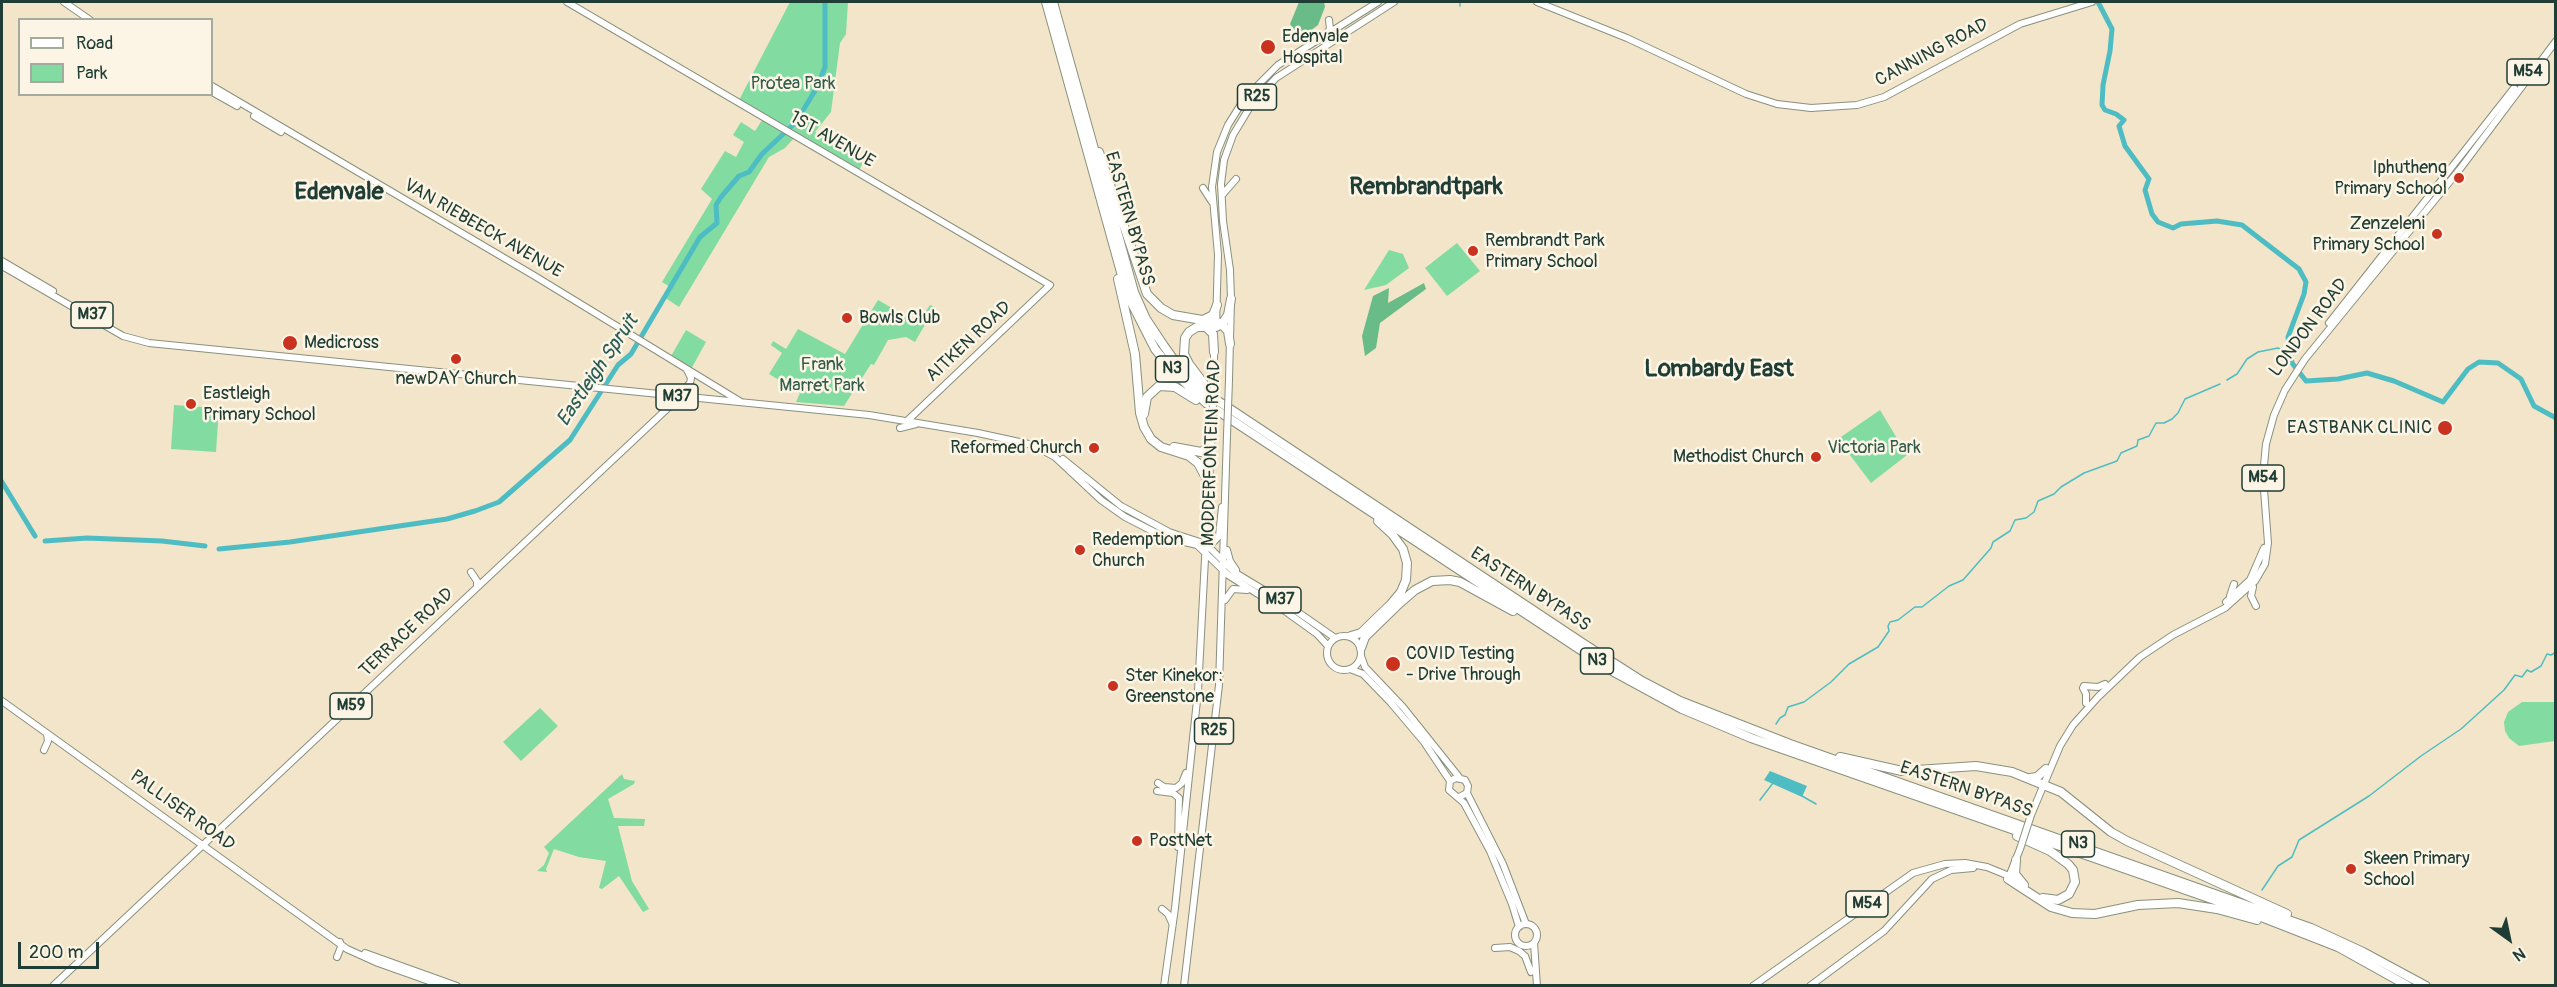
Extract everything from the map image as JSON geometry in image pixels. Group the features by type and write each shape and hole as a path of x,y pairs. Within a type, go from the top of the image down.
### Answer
{"highway":[{"name":"EASTERN BYPASS","path":"1046,2 1127,294 1155,349 1173,371 1206,403 1638,686 1715,724 2246,911 2338,947 2408,986"},
{"name":"EASTERN BYPASS","path":"1053,2 1128,276 1146,319 1174,360 1196,384 1250,423 1642,681 1690,705 1790,744 2311,928 2363,952 2426,986"},
{"path":"1075,76 1145,289 1153,301 1169,313 1202,323 1218,324 1228,332 1230,344"},
{"path":"1096,184 1132,341 1140,412 1144,427 1156,444 1189,456 1198,463 1206,478 1208,506"},
{"path":"1218,324 1227,317 1232,299"},
{"path":"1216,305 1211,316 1194,328 1185,338 1184,354 1205,387 1250,423"},
{"path":"1202,323 1213,334 1214,351"},
{"path":"1211,439 1206,450 1198,453 1171,446 1156,439 1148,428 1144,414 1146,401 1151,391 1162,385 1179,388 1297,467 1334,488"},
{"path":"1351,636 1363,631 1398,597 1406,580 1408,568 1403,549 1396,538 1354,500"},
{"path":"1361,652 1365,638 1411,593 1426,583 1438,580 1455,580 1557,634"},
{"path":"1790,744 1896,771 1923,772 1976,766 2025,777 2077,803 2118,837 2333,934 2363,952"},
{"path":"2025,777 2037,777 2047,772 2048,782 2044,786"},
{"path":"1960,811 2050,851 2068,864 2075,877 2074,886 2069,894 2054,901 2008,878"},
{"path":"2015,862 2016,874 2024,885"},
{"path":"2008,878 2051,906 2072,913 2095,914 2163,903 2217,909 2283,929 2367,963"}],"main road":[{"path":"64,2 87,18"},
{"name":"1ST AVENUE","path":"567,2 1050,285"},
{"name":"MODDERFONTEIN ROAD","path":"1164,986 1192,751 1203,621 1214,351 1218,324 1216,305 1218,255 1213,202 1217,152 1233,115 1266,75 1378,2"},
{"name":"MODDERFONTEIN ROAD","path":"1184,986 1219,685 1222,628 1232,299 1221,199 1222,176 1230,143 1241,119 1264,89 1290,68 1394,2"},
{"name":"CANNING ROAD","path":"1537,2 1627,38 1746,94 1777,104 1811,108 1867,102 1902,88 2020,24 2092,2"},
{"path":"72,7 94,18"},
{"path":"1326,34 1330,29 1329,20"},
{"name":"LONDON ROAD","path":"2105,686 2157,644 2236,599 2253,580 2262,558 2266,537 2261,477 2266,433 2278,396 2304,358 2556,35"},
{"name":"LONDON ROAD","path":"2304,358 2460,169 2556,41"},
{"name":"VAN RIEBEECK AVENUE","path":"213,87 523,269 582,307"},
{"name":"VAN RIEBEECK AVENUE","path":"213,92 744,403 909,419 1038,443 1053,451 1114,501 1151,523 1207,548 1224,563"},
{"path":"1221,199 1226,188 1236,179"},
{"path":"1203,188 1213,202"},
{"name":"M37","path":"2,261 136,340"},
{"name":"M37","path":"2,266 123,336 136,340 744,403"},
{"name":"AITKEN ROAD","path":"909,419 1050,285"},
{"path":"657,395 665,402 667,409 692,398 686,389 691,378 687,370"},
{"name":"TERRACE ROAD","path":"53,986 699,377"},
{"path":"900,428 922,422 921,408"},
{"name":"VAN RIEBEECK AVENUE","path":"1000,435 1046,451 1101,500 1125,517 1164,537 1207,548"},
{"path":"1207,548 1220,533 1227,436"},
{"path":"1100,490 1111,491 1114,501"},
{"path":"1186,537 1201,535 1207,525"},
{"path":"1225,537 1230,561 1242,576"},
{"name":"M37","path":"1207,548 1224,571 1303,624 1328,646"},
{"name":"M37","path":"1224,563 1335,638"},
{"path":"471,572 477,581 477,587"},
{"path":"2224,603 2233,592 2233,583 2241,585 2253,580"},
{"path":"2236,599 2255,605 2250,593 2253,580"},
{"name":"LONDON ROAD","path":"2047,772 2063,734 2105,686 2152,646 2224,603 2253,580"},
{"path":"1222,628 1225,600 1230,591 1239,588 1262,597"},
{"path":"1535,986 1527,954 1515,937 1522,925 1503,864 1467,793 1467,783 1459,777 1410,716 1365,667 1361,652 1351,636 1335,638 1328,646 1327,654 1331,664 1341,670 1350,669 1363,674 1391,703 1424,742 1450,781 1450,793 1459,797 1467,807 1490,851 1522,925 1536,930 1535,986"},
{"path":"1350,669 1357,664 1361,652"},
{"path":"2105,686 2103,699 2089,704 2084,687 2105,686"},
{"name":"PALLISER ROAD","path":"2,701 345,946"},
{"path":"44,750 48,741 47,734"},
{"path":"1158,783 1173,788 1182,783 1192,751"},
{"path":"1450,781 1459,777"},
{"path":"2008,878 2044,786"},
{"path":"1157,791 1173,793 1180,801 1179,871"},
{"path":"1459,797 1467,793"},
{"path":"194,853 196,839"},
{"path":"1996,870 2005,870 2015,862"},
{"name":"M54","path":"1753,986 1913,873 1956,863 1976,864 1996,870 2008,878"},
{"name":"M54","path":"1810,985 1884,931 1927,884 1944,872 1958,868 1978,868 2008,878"},
{"path":"1162,909 1168,914 1172,924"},
{"path":"1521,945 1528,946 1534,943"},
{"path":"337,957 341,947 345,946 457,986"},
{"path":"345,946 378,963 443,986"},
{"path":"1495,948 1510,947 1522,952 1531,972"}],"green space":[{"name":"Protea Park","path":"790,2 848,2 846,34 840,43 831,112 815,132 864,161 858,172 796,136 785,148 769,157 679,307 664,297 670,287 662,282 712,199 701,189 725,151 736,157 744,142 733,135 741,122 755,131 764,117 738,102"},
{"path":"1299,2 1324,2 1325,7 1318,25 1301,38 1290,24"},
{"path":"1457,243 1480,271 1447,296 1425,268"},
{"path":"1389,250 1403,254 1409,268 1386,285 1364,290"},
{"path":"1424,283 1426,289 1380,323 1376,348 1365,356 1362,336 1373,296 1389,288 1388,303"},
{"name":"Frank Marret Park","path":"878,300 918,323 930,305 935,307 915,342 906,337 888,340 874,365 871,364 844,406 796,402 800,393 769,374 782,353 771,345 773,341 786,349 798,329 845,354"},
{"path":"686,330 706,342 690,371 671,356"},
{"path":"174,405 219,408 216,452 171,449"},
{"name":"Victoria Park","path":"1880,410 1907,455 1871,483 1838,439"},
{"path":"2522,702 2555,702 2555,741 2519,746 2509,738 2504,722 2508,712"},
{"path":"540,708 558,726 521,761 503,742"},
{"path":"622,774 624,779 635,781 634,784 608,799 614,818 645,819 644,826 618,826 632,881 649,909 643,912 619,876 602,889 599,888 606,861 579,857 554,849 546,869 547,872 537,871 544,865 549,853 544,847"}],"water":[{"path":"1770,771 1807,786 1802,797 1764,780"}],"waterway":[{"name":"Eastleigh Spruit","path":"219,549 290,542 447,519 475,511 499,502 570,440 618,365 631,354 700,237 717,223 716,205 721,197 739,176 749,172 762,154 796,122 816,89 825,67 825,2"},
{"path":"2098,2 2112,29 2102,105 2105,110 2124,120 2119,126 2125,146 2149,179 2145,190 2152,214 2158,222 2173,228 2181,224 2217,221 2242,225 2299,269 2306,282 2304,294 2288,337 2292,363 2306,381 2338,379 2367,373 2394,381 2443,402 2468,369 2479,362 2498,363 2521,379 2534,406 2556,418"},
{"path":"2227,380 2237,374 2247,359 2258,352 2278,348 2284,351 2289,347"},
{"path":"1776,724 1785,715 1788,707 1804,702 1831,682 1849,664 1878,647 1889,631 1890,622 1898,620 1915,607 1922,607 1949,586 1963,580 1991,548 1993,542 2010,531 2015,520 2026,518 2034,512 2038,501 2054,494 2084,473 2117,461 2121,453 2137,446 2138,440 2149,436 2156,423 2164,423 2172,419 2185,399 2220,384"},
{"name":"Eastleigh Spruit","path":"2,482 35,536"},
{"name":"Eastleigh Spruit","path":"45,541 87,538 162,541 205,546"},
{"path":"2262,890 2278,866 2292,857 2299,840 2369,796 2461,729 2504,690 2515,675 2522,677 2527,670 2531,672 2541,666 2547,654 2551,655 2556,652"},
{"path":"1760,800 1773,783"},
{"path":"1802,796 1816,804"}],"place":[{"name":"Edenvale Hospital","path":"1268,47"},
{"name":"Iphutheng Primary School","path":"2459,178"},
{"name":"Zenzeleni Primary School","path":"2437,234"},
{"name":"Rembrandt Park Primary School","path":"1473,251"},
{"name":"Bowls Club","path":"847,318"},
{"name":"Medicross","path":"290,343"},
{"name":"newDAY Church","path":"456,359"},
{"name":"Eastleigh Primary School","path":"191,404"},
{"name":"EASTBANK CLINIC","path":"2445,428"},
{"name":"Reformed Church","path":"1094,448"},
{"name":"Methodist Church","path":"1816,457"},
{"name":"Redemption Church","path":"1080,550"},
{"name":"COVID Testing - Drive Through","path":"1393,664"},
{"name":"Ster Kinekor: Greenstone","path":"1113,686"},
{"name":"PostNet","path":"1137,841"},
{"name":"Skeen Primary School","path":"2351,869"}],"district":[{"name":"Rembrandtpark","path":"1426,188"},
{"name":"Edenvale","path":"339,193"},
{"name":"Lombardy East","path":"1719,370"}]}
